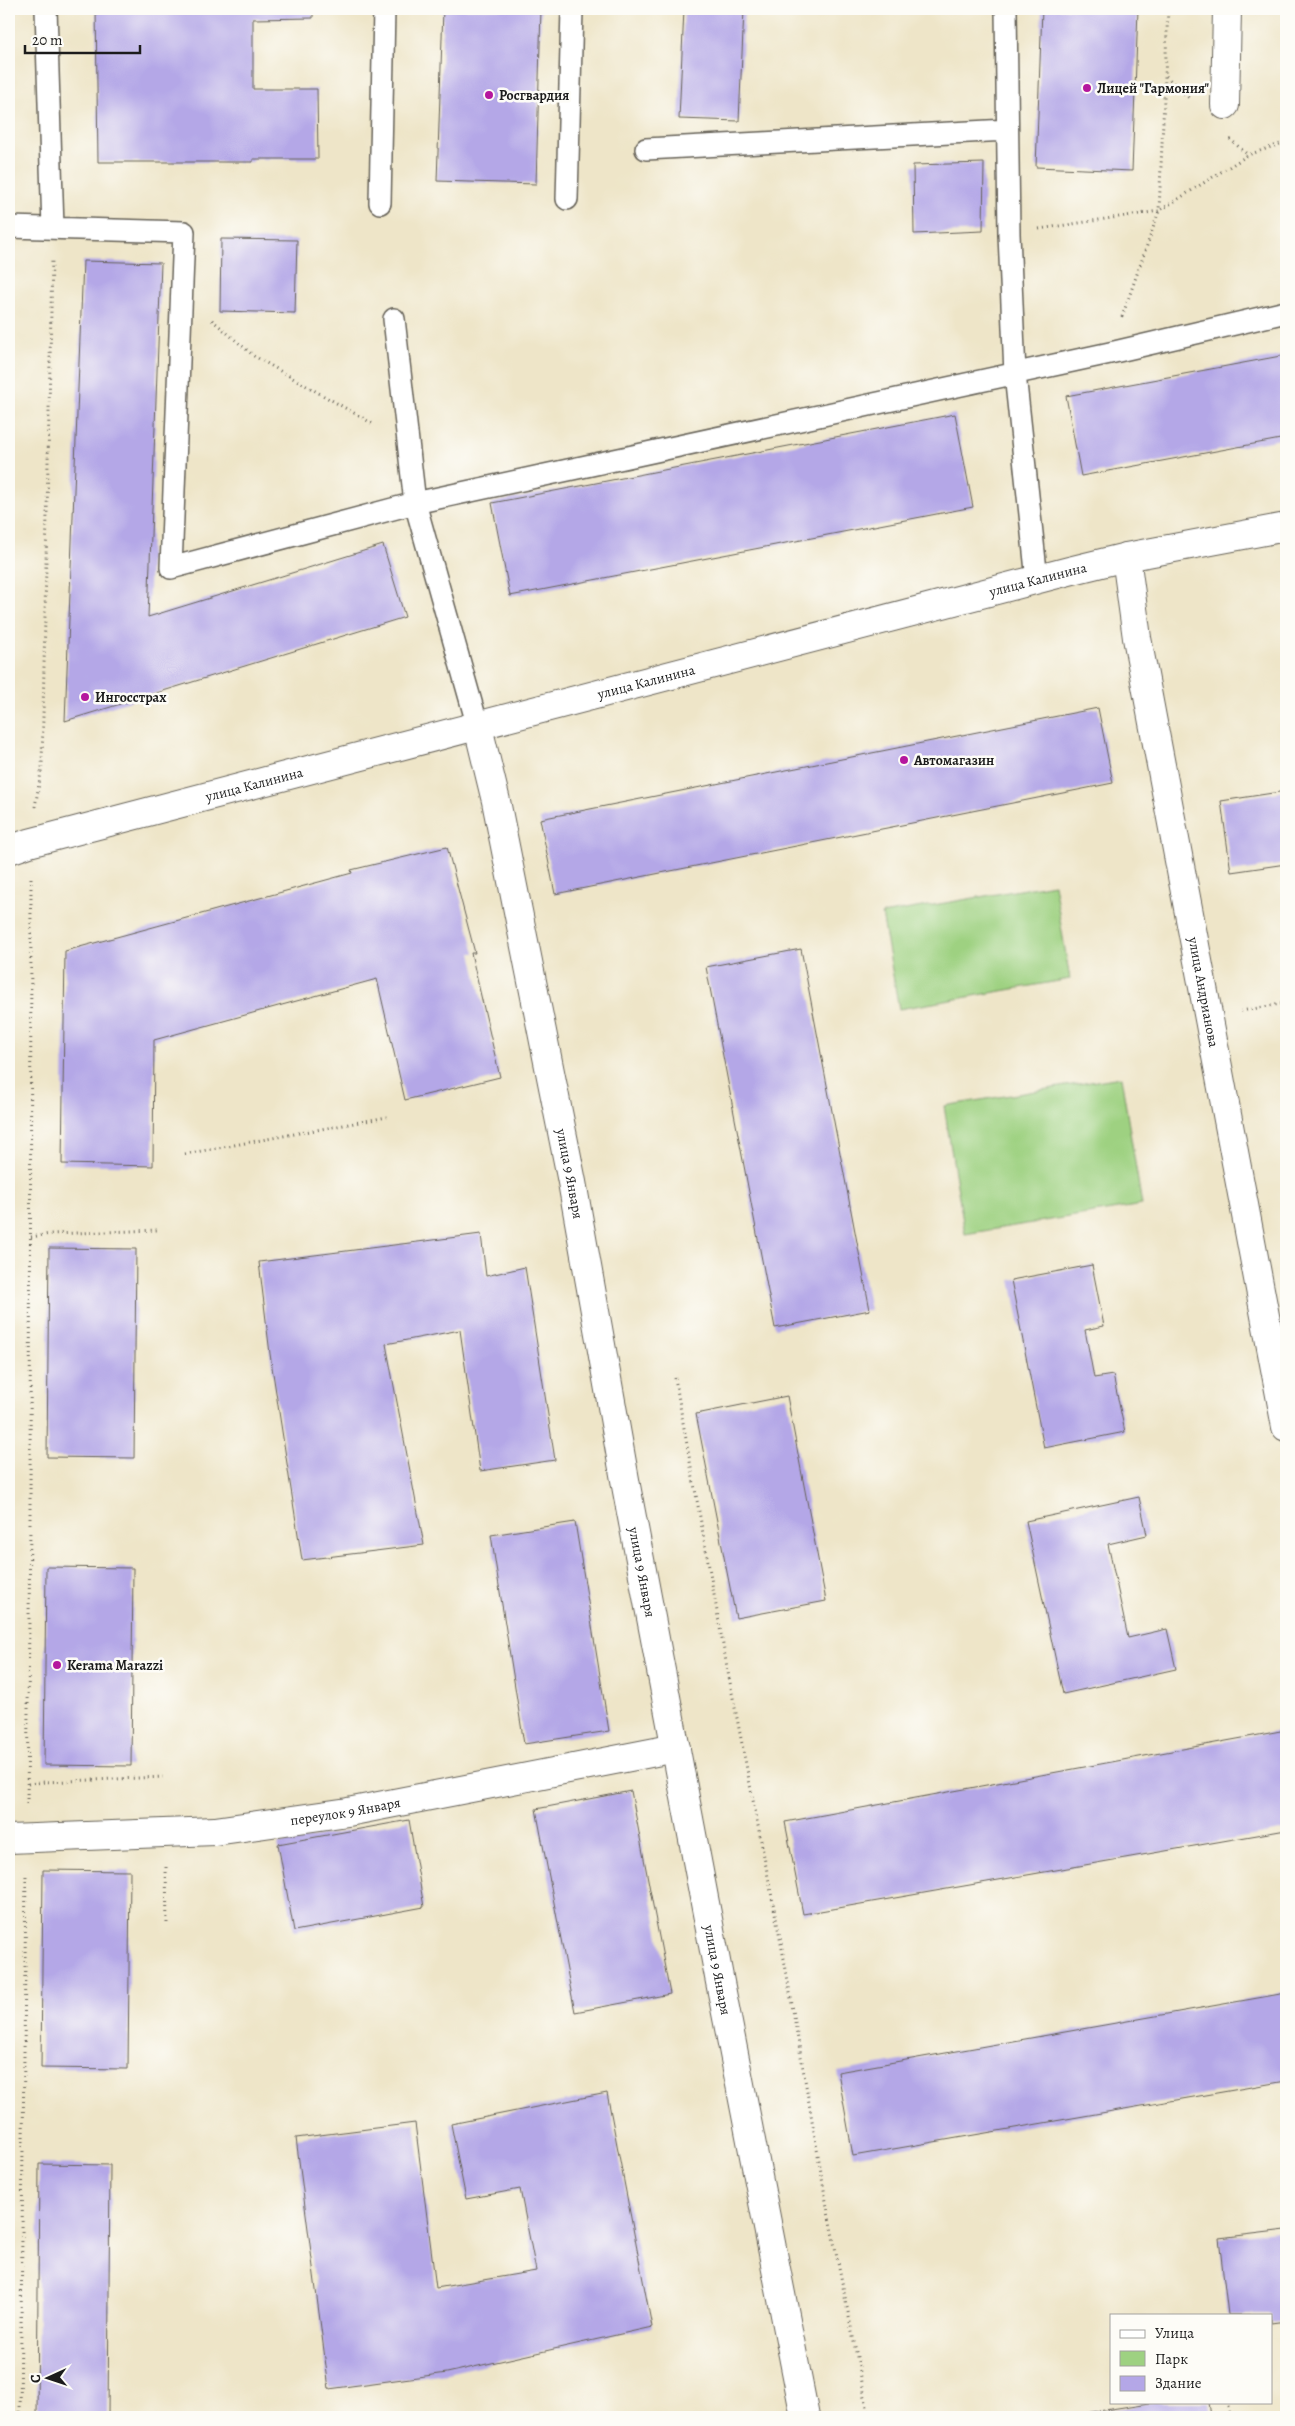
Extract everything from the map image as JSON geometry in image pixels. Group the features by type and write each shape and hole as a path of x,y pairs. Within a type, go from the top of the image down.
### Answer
{"street":[{"path":"1225,105 1227,9"},
{"name":"улица Калинина","path":"9,850 29,843 1126,557 1286,527"},
{"name":"улица Андрианова","path":"1126,557 1137,638 1175,831 1259,1293 1286,1427"},
{"name":"улица 9 Января","path":"478,727 496,801 572,1182 676,1748 805,2417"},
{"name":"переулок 9 Января","path":"18,1839 215,1831 348,1812 676,1748"}],"lane":[{"path":"46,9 53,228"},
{"path":"380,203 384,9"},
{"path":"567,199 572,9"},
{"path":"1006,9 1009,234 1015,374 1037,580"},
{"path":"646,149 1007,130"},
{"path":"9,227 184,232 171,568 415,503 1015,374 1286,312"},
{"path":"394,319 415,503 478,727"}],"path":[{"path":"1110,353 1159,211 1168,9"},
{"path":"1009,234 1159,211 1248,156 1286,142"},
{"path":"42,767 53,228"},
{"path":"182,294 254,356 408,444"},
{"path":"20,2417 18,1839 28,1784 32,916"},
{"path":"1238,1012 1286,1003"},
{"path":"185,1154 387,1118"},
{"path":"31,1237 50,1234 158,1230"},
{"path":"675,1378 727,1667 785,1964 826,2207 869,2417"},
{"path":"28,1784 163,1777"},
{"path":"166,1834 167,1924"},
{"path":"1227,2404 1230,2417"}],"green space":[{"path":"1054,884 1070,979 899,1009 882,914"},
{"path":"1121,1077 1142,1205 965,1234 944,1106"}],"building":[{"path":"96,9 313,9 313,18 253,19 253,89 317,89 318,159 253,159 253,162 98,162"},
{"name":"Росгвардия","path":"443,9 541,9 536,184 437,181"},
{"path":"684,9 744,9 739,121 679,119"},
{"name":"Лицей \"Гармония\"","path":"1042,9 1138,9 1132,171 1036,167"},
{"path":"984,163 983,231 914,234 913,165"},
{"path":"221,239 297,240 295,313 220,311"},
{"path":"83,261 161,263 148,617 383,545 405,617 65,721"},
{"path":"1286,355 1286,438 1081,476 1066,396"},
{"path":"955,414 973,507 510,596 492,503"},
{"path":"1098,708 1113,783 555,894 540,819"},
{"path":"1286,791 1286,864 1231,872 1221,801"},
{"path":"447,847 475,953 471,953 500,1077 405,1100 377,979 154,1040 153,1166 62,1164 65,951 352,873 351,870"},
{"path":"801,949 870,1310 775,1328 706,967"},
{"path":"481,1234 486,1276 525,1267 555,1460 480,1471 460,1330 386,1344 424,1545 302,1560 270,1354 259,1262"},
{"path":"49,1248 136,1249 134,1458 47,1457"},
{"path":"1092,1265 1104,1326 1085,1330 1094,1378 1113,1375 1125,1432 1044,1448 1011,1280"},
{"path":"787,1396 826,1601 736,1618 696,1414"},
{"path":"1139,1497 1147,1535 1108,1544 1128,1638 1167,1629 1176,1669 1063,1694 1026,1521"},
{"path":"575,1522 609,1731 524,1744 491,1535"},
{"path":"46,1567 133,1568 131,1766 44,1765"},
{"path":"1286,1730 1286,1830 803,1914 785,1822"},
{"path":"631,1791 670,1994 575,2012 536,1809"},
{"path":"409,1820 424,1907 294,1931 278,1844"},
{"path":"43,1870 130,1871 128,2069 41,2068"},
{"path":"1286,1993 1286,2081 853,2156 838,2072"},
{"path":"607,2093 652,2327 447,2373 329,2389 296,2138 415,2123 436,2288 536,2271 520,2189 466,2199 451,2124"},
{"path":"39,2164 110,2165 108,2417 37,2417"},
{"path":"1286,2230 1286,2321 1272,2323 1272,2314 1228,2314 1219,2238"},
{"path":"1143,2404 1208,2404 1210,2417 1060,2417"}],"place":[{"name":"Лицей \"Гармония\"","path":"1087,88"},
{"name":"Росгвардия","path":"489,95"},
{"name":"Ингосстрах","path":"85,697"},
{"name":"Автомагазин","path":"904,760"},
{"name":"Kerama Marazzi","path":"57,1665"}]}
